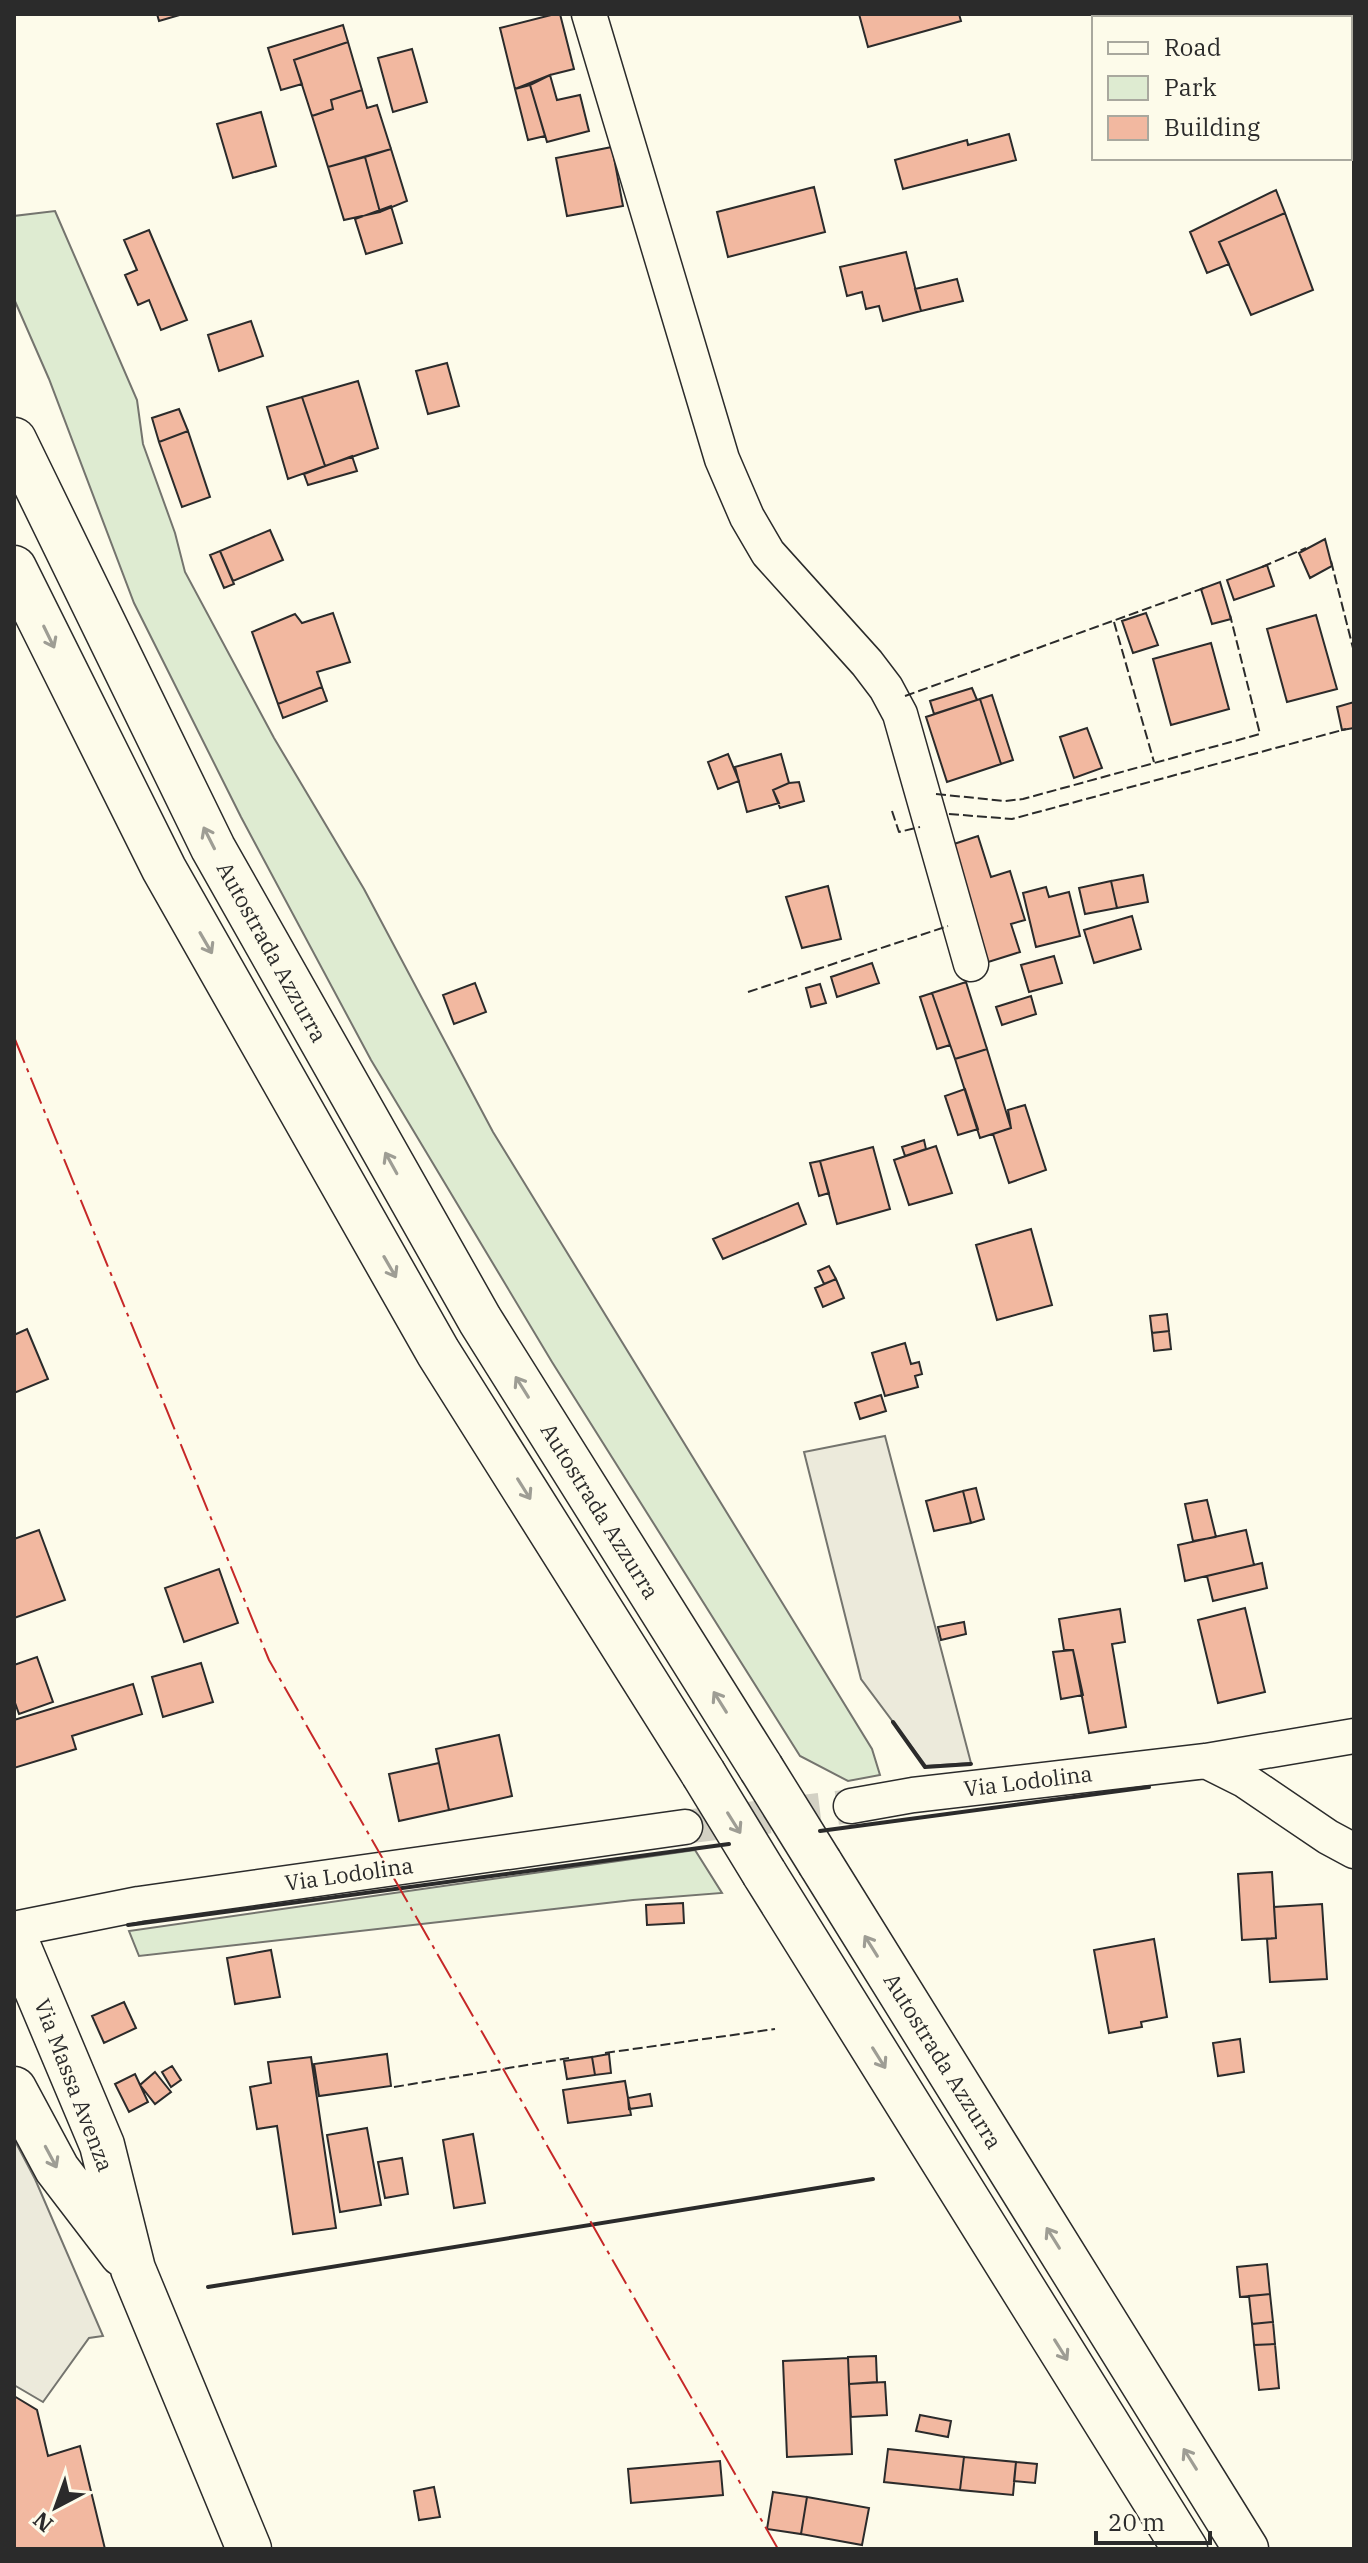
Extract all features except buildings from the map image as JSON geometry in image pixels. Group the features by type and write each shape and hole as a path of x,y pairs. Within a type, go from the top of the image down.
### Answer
{"main road":[{"name":"Autostrada Azzurra","path":"22,458 213,848 472,1306 1246,2549"},
{"path":"14,568 164,869 438,1352 1185,2549"},
{"name":"Via Massa Avenza","path":"16,1944 102,2145 133,2269 249,2549"},
{"name":"Via Massa Avenza","path":"14,2089 57,2169 133,2269"}],"street":[{"path":"589,14 722,459 747,517 768,553 867,663 900,714 971,964"},
{"name":"Via Lodolina","path":"851,1806 929,1793 1206,1761 1354,1736"},
{"path":"1206,1761 1244,1780 1354,1851"},
{"name":"Via Lodolina","path":"16,1944 139,1904 685,1827"}],"green space":[{"path":"55,211 137,400 143,444 175,533 185,572 274,738 364,889 493,1132 872,1749 880,1775 848,1781 800,1756 552,1362 371,1060 241,817 134,603 49,379 14,299 14,216"},
{"path":"695,1850 722,1893 633,1900 139,1956 129,1931"}],"shaded area":[{"path":"885,1436 971,1763 926,1766 861,1679 804,1452"},
{"path":"14,2139 35,2179 103,2336 89,2338 43,2402 14,2385"}],"tunnel":[{"path":"685,1827 851,1806"}],"fence":[{"path":"1161,14 1166,16"},
{"path":"1233,14 1238,16"},
{"path":"1262,567 1306,548"},
{"path":"1331,561 1354,652"},
{"path":"905,696 1204,588"},
{"path":"936,794 1005,801 1023,799 1260,734 1230,615"},
{"path":"1114,622 1154,762"},
{"path":"949,814 1012,819 1346,729"},
{"path":"892,811 899,832 920,827"},
{"path":"748,992 948,926"},
{"path":"605,2053 775,2029"},
{"path":"394,2087 569,2058"}],"wall":[{"path":"893,1722 925,1767 971,1764"},
{"path":"820,1831 1149,1787"},
{"path":"128,1925 729,1844"},
{"path":"208,2287 873,2179"}],"power":[{"path":"14,1037 269,1660 778,2549"}]}
